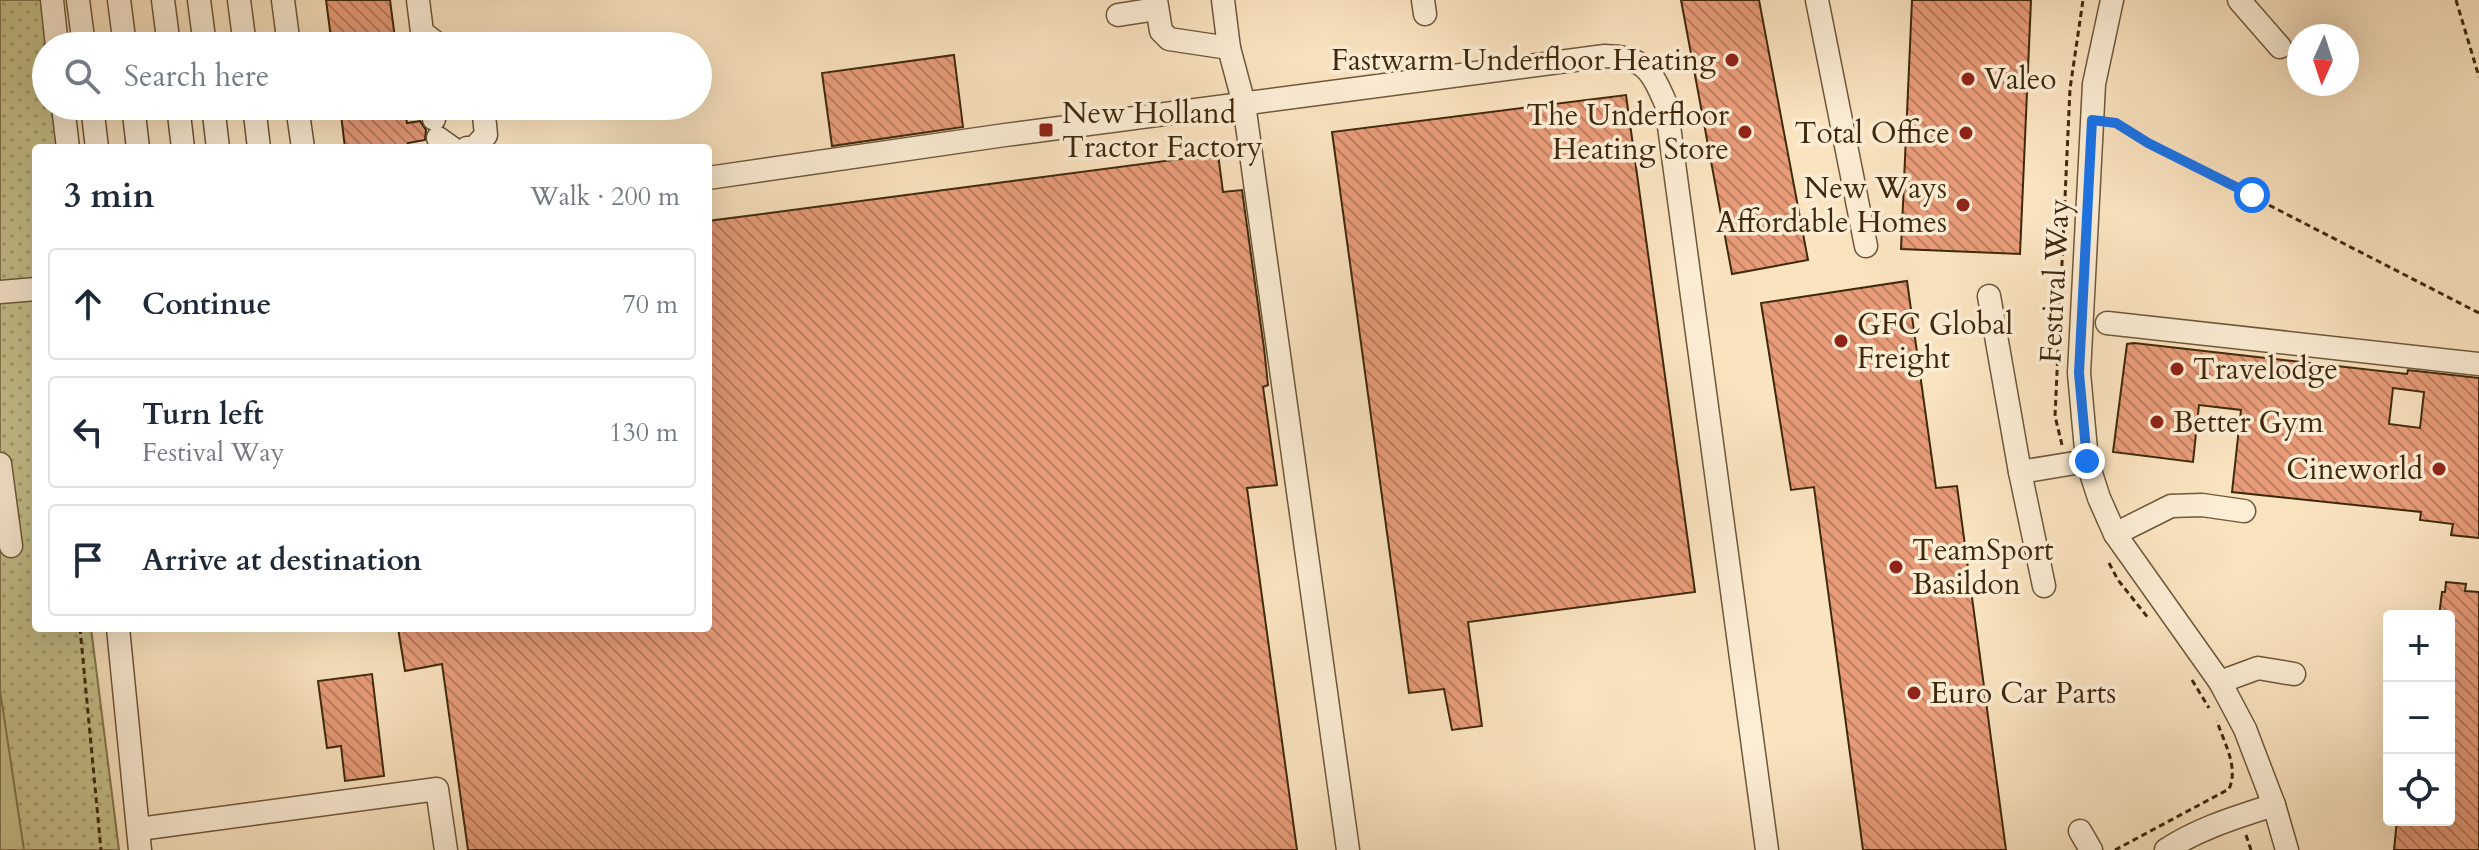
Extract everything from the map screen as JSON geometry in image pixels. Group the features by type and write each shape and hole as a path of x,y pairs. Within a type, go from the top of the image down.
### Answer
{"street":[{"path":"52,0 55,32"},
{"path":"78,0 82,32"},
{"path":"119,0 123,32"},
{"path":"163,0 167,32"},
{"path":"199,0 203,32"},
{"path":"239,0 243,32"},
{"path":"283,0 287,32"},
{"path":"418,0 427,32"},
{"path":"1223,0 1229,48 1244,104 1348,850"},
{"path":"1817,0 1866,246"},
{"name":"Festival Way","path":"2112,0 2094,84 2076,463 2099,498 2115,534 2220,682 2245,729 2274,805 2287,850"},
{"path":"2239,0 2280,47"},
{"path":"1118,15 1157,5 1161,31 1169,39 1229,48"},
{"path":"712,177 1005,135 1605,56 1637,60 1653,75 1666,104 1767,850"},
{"path":"65,120 68,144"},
{"path":"94,120 97,144"},
{"path":"135,120 138,144"},
{"path":"180,120 183,144"},
{"path":"215,120 218,144"},
{"path":"256,120 259,144"},
{"path":"299,120 302,144"},
{"path":"478,144 486,135 484,120"},
{"path":"0,292 32,289"},
{"path":"1989,296 2044,586"},
{"path":"2107,323 2479,364"},
{"path":"2020,472 2076,463"},
{"path":"0,464 11,546"},
{"path":"2115,534 2171,506 2202,505 2244,511"},
{"path":"118,632 140,840 437,789 446,850"},
{"path":"2220,682 2258,668 2294,674"},
{"path":"2180,846 2274,805"}],"path":[{"path":"2076,463 2055,416 2070,89 2083,0"},
{"path":"2456,0 2479,77"},
{"path":"2092,120 2116,123 2148,143 2479,313"},
{"path":"2106,556 2118,580 2156,628"},
{"path":"80,632 101,850"},
{"path":"2115,850 2229,789 2234,778 2216,719 2191,678"}],"shaded area":[{"path":"0,0 48,0 47,32 32,32 32,120 57,120 59,144 32,144 32,632 92,632 119,850 0,850"},
{"path":"0,690 24,850 0,850"}],"building":[{"path":"326,0 390,0 394,32 330,32"},
{"path":"1681,0 1759,0 1808,260 1732,274"},
{"path":"1912,0 2031,0 2020,254 1901,249"},
{"path":"954,55 963,127 832,146 822,73"},
{"path":"1626,95 1695,592 1468,622 1482,726 1452,730 1444,689 1409,693 1332,132"},
{"path":"342,120 420,121 426,130 425,140 408,144 345,144"},
{"path":"1218,154 1223,192 1242,190 1264,348 1268,385 1263,387 1277,485 1247,488 1297,850 468,850 442,664 405,671 399,632 712,632 712,220"},
{"path":"1907,281 1936,488 1957,486 2006,850 1863,850 1814,487 1791,490 1761,303"},
{"path":"2127,344 2407,374 2408,370 2479,378 2479,538 2451,535 2453,524 2420,520 2421,512 2232,492 2241,410 2199,405 2193,462 2113,452","holes":["2393,388 2424,392 2420,428 2389,424"]},
{"path":"2446,582 2466,584 2465,591 2479,592 2479,850 2394,850 2396,826 2455,826 2455,610 2440,610 2442,592 2445,592"},
{"path":"372,674 384,776 345,781 341,746 327,748 318,681"}],"place":[{"name":"Fastwarm Underfloor Heating","path":"1732,60"},
{"name":"Valeo","path":"1968,79"},
{"name":"New Holland Tractor Factory","path":"1046,130"},
{"name":"The Underfloor Heating Store","path":"1745,132"},
{"name":"Total Office","path":"1966,133"},
{"name":"New Ways Affordable Homes","path":"1963,205"},
{"name":"GFC Global Freight","path":"1841,341"},
{"name":"Travelodge","path":"2177,369"},
{"name":"Better Gym","path":"2157,422"},
{"name":"Cineworld","path":"2439,469"},
{"name":"TeamSport Basildon","path":"1896,567"},
{"name":"Euro Car Parts","path":"1914,693"}],"route":[{"path":"2087,461 2079,373 2092,120 2116,123 2148,143 2252,195"}]}
